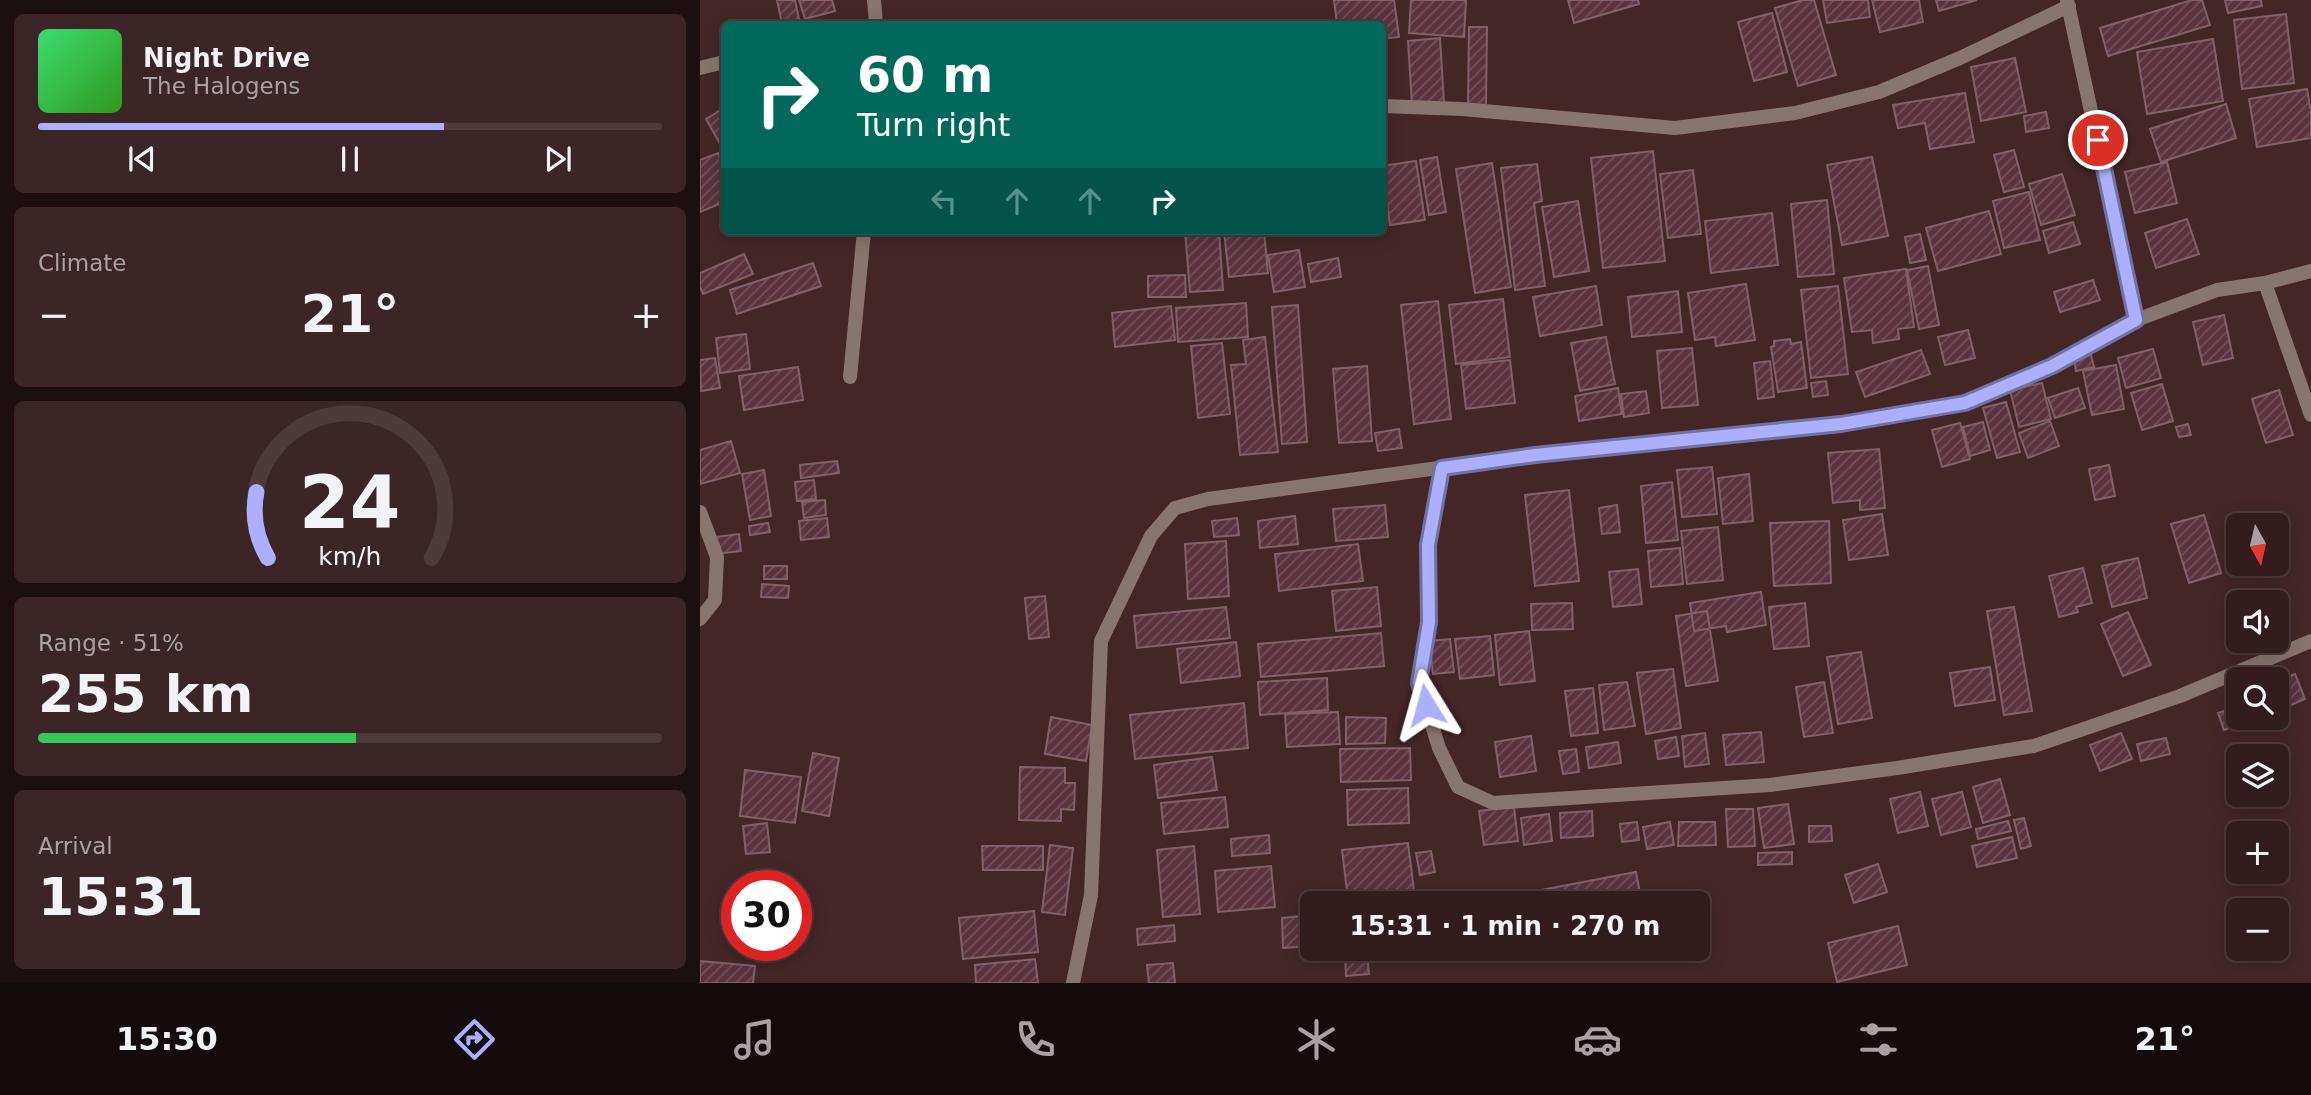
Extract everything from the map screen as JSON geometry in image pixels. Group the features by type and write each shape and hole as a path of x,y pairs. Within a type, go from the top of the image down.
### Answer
{"street":[{"path":"874,0 876,21"},
{"path":"1386,106 1462,109 1675,128 1795,113 1880,92 1960,58 2068,3 2136,320"},
{"path":"700,68 721,63"},
{"path":"850,377 864,235"},
{"path":"1073,983 1091,895 1101,641 1151,536 1175,508 1208,499 1535,455 1841,424 1965,403 2052,366 2136,320 2217,290 2265,283 2311,271"},
{"path":"2265,283 2311,415"},
{"path":"1442,468 1428,545 1429,622 1419,683 1439,748 1458,787 1493,803 1770,785 2034,746 2180,696 2311,640"},
{"path":"700,512 717,557 715,600 700,619"}],"building":[{"path":"777,0 795,0 799,21 781,21"},
{"path":"799,0 832,0 835,11 805,19"},
{"path":"1334,0 1394,0 1399,37 1386,39 1386,21 1337,21"},
{"path":"1411,0 1466,0 1464,37 1409,33"},
{"path":"1568,0 1638,0 1639,4 1574,23"},
{"path":"1803,0 1814,0 1836,75 1798,86 1775,8"},
{"path":"1823,0 1868,0 1870,17 1827,23"},
{"path":"1872,0 1919,0 1923,22 1880,32"},
{"path":"1936,0 1977,0 1939,11"},
{"path":"2192,0 2202,0 2210,25 2108,56 2100,28"},
{"path":"2225,0 2261,0 2262,6 2228,13"},
{"path":"1772,13 1787,72 1754,81 1738,22"},
{"path":"2286,14 2294,83 2242,89 2234,20"},
{"path":"1469,27 1487,27 1486,105 1468,105"},
{"path":"1440,38 1444,103 1412,105 1408,41"},
{"path":"2213,39 2223,101 2147,114 2137,52"},
{"path":"2015,58 2026,112 1981,121 1971,67"},
{"path":"2307,89 2311,112 2311,138 2257,147 2249,99"},
{"path":"1965,93 1974,142 1930,149 1925,123 1898,128 1893,105"},
{"path":"2226,104 2236,138 2161,162 2150,129"},
{"path":"721,110 721,146 706,119"},
{"path":"2046,112 2049,128 2026,132 2024,116"},
{"path":"2014,150 2024,187 2004,192 1994,155"},
{"path":"1653,151 1665,261 1603,268 1591,158"},
{"path":"718,153 721,161 721,203 700,212 700,160"},
{"path":"1437,157 1446,212 1429,215 1420,160"},
{"path":"1872,157 1888,236 1842,245 1827,165"},
{"path":"1416,161 1425,220 1390,225 1386,165"},
{"path":"2167,162 2177,203 2135,213 2125,172"},
{"path":"1492,163 1511,287 1475,293 1456,169"},
{"path":"1537,164 1542,201 1534,203 1545,286 1515,290 1501,168"},
{"path":"1693,170 1701,234 1668,238 1660,174"},
{"path":"2062,174 2075,215 2041,225 2029,184"},
{"path":"2029,192 2040,240 2004,248 1993,201"},
{"path":"1827,200 1834,274 1798,277 1791,204"},
{"path":"1578,201 1589,271 1554,277 1542,207"},
{"path":"1989,211 2001,254 1938,271 1926,228"},
{"path":"1772,213 1778,265 1711,273 1705,221"},
{"path":"2187,219 2199,254 2156,268 2145,233"},
{"path":"2073,222 2080,244 2049,253 2043,231"},
{"path":"1920,234 1926,260 1910,263 1905,237"},
{"path":"1185,235 1219,235 1223,290 1190,292"},
{"path":"1224,235 1264,235 1268,273 1229,277"},
{"path":"1299,250 1305,287 1274,292 1268,255"},
{"path":"744,254 753,274 703,294 700,273"},
{"path":"1338,258 1341,277 1311,282 1308,264"},
{"path":"813,263 821,286 737,314 730,290"},
{"path":"1928,266 1939,325 1919,329 1907,270"},
{"path":"1906,269 1914,327 1898,329 1899,339 1873,343 1872,330 1852,332 1844,278"},
{"path":"1185,275 1186,297 1148,297 1148,276"},
{"path":"2093,280 2100,300 2060,312 2054,292"},
{"path":"1746,284 1755,340 1716,346 1715,337 1695,340 1688,293"},
{"path":"1596,286 1602,325 1540,336 1533,297"},
{"path":"1838,286 1848,374 1811,378 1801,290"},
{"path":"1678,291 1682,332 1632,337 1628,297"},
{"path":"1503,299 1510,357 1456,364 1449,305"},
{"path":"1438,301 1451,419 1414,424 1401,305"},
{"path":"1246,303 1248,337 1178,342 1176,308"},
{"path":"1298,305 1307,442 1282,444 1272,307"},
{"path":"1171,306 1175,340 1115,347 1112,313"},
{"path":"2224,315 2233,358 2203,365 2193,322"},
{"path":"1968,330 1975,358 1945,365 1938,337"},
{"path":"746,334 750,369 720,373 716,338"},
{"path":"1265,337 1278,452 1240,455 1231,365 1246,364 1243,340"},
{"path":"1606,337 1615,384 1580,391 1571,343"},
{"path":"1790,339 1791,344 1801,342 1807,388 1778,392 1771,347 1774,346 1774,341"},
{"path":"1222,343 1230,414 1198,418 1191,346"},
{"path":"1692,348 1698,405 1662,408 1657,351"},
{"path":"2153,349 2161,378 2126,388 2118,358"},
{"path":"1921,350 1930,374 1865,397 1856,372"},
{"path":"2091,355 2094,367 2076,371 2074,359"},
{"path":"715,358 720,388 701,391 700,360"},
{"path":"1510,360 1515,403 1466,409 1461,365"},
{"path":"1770,361 1774,397 1758,399 1754,363"},
{"path":"2116,365 2124,409 2092,415 2083,371"},
{"path":"1367,366 1372,441 1339,443 1333,369"},
{"path":"798,367 803,400 744,410 739,376"},
{"path":"1826,381 1828,395 1813,397 1811,383"},
{"path":"2042,383 2051,419 2019,427 2010,390"},
{"path":"2162,384 2173,421 2142,430 2131,393"},
{"path":"1618,388 1622,414 1579,421 1575,396"},
{"path":"2078,388 2085,408 2055,418 2048,398"},
{"path":"2279,390 2293,435 2266,443 2252,399"},
{"path":"1646,391 1649,413 1624,417 1621,394"},
{"path":"2006,402 2020,452 1997,458 1983,408"},
{"path":"2050,421 2059,446 2028,458 2019,433"},
{"path":"1983,422 1990,450 1970,456 1963,427"},
{"path":"1960,423 1970,459 1942,467 1932,430"},
{"path":"2188,424 2191,435 2179,437 2176,427"},
{"path":"1399,429 1402,448 1378,451 1375,433"},
{"path":"731,441 740,473 700,484 700,450"},
{"path":"1879,449 1885,508 1860,510 1860,500 1833,503 1828,453"},
{"path":"837,461 839,473 801,478 800,465"},
{"path":"2109,465 2115,496 2095,500 2089,469"},
{"path":"1712,467 1717,514 1682,517 1677,470"},
{"path":"764,470 771,516 750,520 742,474"},
{"path":"1749,474 1753,521 1723,524 1718,478"},
{"path":"814,480 816,499 797,501 795,482"},
{"path":"1672,482 1678,540 1646,543 1641,486"},
{"path":"1569,490 1579,581 1535,586 1525,495"},
{"path":"825,500 826,515 804,518 802,502"},
{"path":"1385,505 1388,537 1336,541 1333,509"},
{"path":"1617,505 1620,532 1602,534 1599,508"},
{"path":"1882,514 1888,555 1849,560 1843,520"},
{"path":"2204,515 2221,573 2189,583 2171,524"},
{"path":"1295,516 1298,544 1260,548 1258,521"},
{"path":"827,518 829,537 801,540 799,521"},
{"path":"1237,518 1239,535 1214,537 1212,521"},
{"path":"1829,521 1831,583 1774,586 1770,523"},
{"path":"768,523 770,532 750,535 749,526"},
{"path":"1718,527 1723,580 1687,584 1681,531"},
{"path":"739,534 741,551 717,554 715,537"},
{"path":"1226,541 1229,596 1188,599 1185,544"},
{"path":"1358,544 1363,581 1279,591 1275,554"},
{"path":"1680,548 1683,584 1651,587 1648,551"},
{"path":"2138,558 2147,598 2112,607 2102,566"},
{"path":"764,566 787,566 787,579 764,579"},
{"path":"2083,568 2092,603 2076,607 2078,612 2059,617 2049,576"},
{"path":"1638,569 1642,604 1613,607 1609,572"},
{"path":"762,584 789,586 788,598 761,597"},
{"path":"1377,587 1381,626 1336,631 1332,591"},
{"path":"1761,592 1766,625 1727,632 1726,626 1694,631 1690,603"},
{"path":"1045,596 1049,637 1029,639 1025,598"},
{"path":"1572,603 1573,629 1532,630 1531,604"},
{"path":"1805,603 1809,646 1774,649 1769,607"},
{"path":"1226,607 1230,638 1137,648 1134,616"},
{"path":"2014,607 2032,711 2004,715 1987,611"},
{"path":"1707,611 1718,681 1686,686 1676,616"},
{"path":"2128,612 2151,665 2123,676 2101,624"},
{"path":"1529,631 1535,681 1500,685 1495,635"},
{"path":"1381,633 1384,666 1261,677 1258,644"},
{"path":"1490,636 1494,675 1460,679 1455,639"},
{"path":"1450,639 1454,672 1433,674 1429,641"},
{"path":"1236,642 1240,676 1181,683 1177,649"},
{"path":"1861,652 1872,718 1838,724 1827,657"},
{"path":"1990,667 1995,700 1955,706 1950,673"},
{"path":"1673,669 1681,728 1646,734 1637,673"},
{"path":"2295,674 2305,699 2289,706 2289,676"},
{"path":"1327,678 1328,710 1260,715 1258,682"},
{"path":"1627,682 1635,726 1604,730 1599,685"},
{"path":"1824,682 1833,733 1804,737 1796,687"},
{"path":"1593,688 1598,733 1571,736 1565,691"},
{"path":"1244,703 1248,748 1135,759 1130,715"},
{"path":"2226,710 2226,729 2224,730 2218,713"},
{"path":"1338,712 1340,744 1287,747 1285,714"},
{"path":"1051,717 1092,725 1086,761 1045,754"},
{"path":"1346,717 1386,718 1385,743 1346,744"},
{"path":"1761,732 1764,762 1726,765 1723,735"},
{"path":"1705,733 1709,764 1685,767 1682,736"},
{"path":"2121,733 2132,759 2100,771 2090,745"},
{"path":"1531,736 1536,771 1500,777 1495,742"},
{"path":"1676,737 1679,756 1658,759 1655,741"},
{"path":"2166,738 2170,754 2141,761 2137,744"},
{"path":"1618,742 1621,763 1589,768 1586,747"},
{"path":"1410,748 1411,780 1341,782 1340,749"},
{"path":"1576,749 1579,772 1563,774 1559,751"},
{"path":"813,753 839,758 829,816 802,811"},
{"path":"1212,757 1217,790 1158,798 1154,765"},
{"path":"1020,767 1065,768 1065,783 1075,783 1074,810 1061,809 1061,821 1019,820"},
{"path":"745,770 801,777 795,823 740,816"},
{"path":"2000,779 2010,815 1983,823 1973,787"},
{"path":"1408,788 1409,823 1348,825 1347,790"},
{"path":"1920,792 1928,826 1898,833 1890,799"},
{"path":"1962,792 1971,827 1941,835 1932,799"},
{"path":"1225,797 1228,827 1164,834 1161,803"},
{"path":"1788,804 1794,844 1764,848 1758,808"},
{"path":"1514,807 1518,841 1484,845 1479,811"},
{"path":"1726,809 1753,809 1755,846 1728,847"},
{"path":"1592,811 1593,836 1561,838 1560,813"},
{"path":"1549,814 1552,841 1524,845 1521,818"},
{"path":"2024,818 2031,846 2021,849 2014,820"},
{"path":"2008,821 2011,831 1978,839 1976,829"},
{"path":"1637,822 1639,840 1622,842 1620,824"},
{"path":"1670,822 1674,845 1647,849 1643,827"},
{"path":"1679,822 1715,822 1716,845 1678,846"},
{"path":"767,823 770,852 746,854 743,826"},
{"path":"1809,826 1831,826 1832,841 1809,842"},
{"path":"1269,835 1270,853 1232,856 1231,839"},
{"path":"2012,837 2017,858 1977,867 1972,846"},
{"path":"1408,843 1414,891 1347,891 1342,850"},
{"path":"1050,845 1073,848 1065,915 1042,912"},
{"path":"982,846 1043,846 1043,870 983,870"},
{"path":"1194,846 1200,914 1163,917 1157,850"},
{"path":"1431,851 1435,872 1420,875 1416,853"},
{"path":"1792,852 1792,864 1758,865 1758,853"},
{"path":"1878,864 1887,892 1854,903 1845,875"},
{"path":"1271,866 1275,907 1218,912 1215,871"},
{"path":"1636,872 1640,891 1536,891"},
{"path":"1034,911 1038,952 963,959 959,918"},
{"path":"1300,916 1300,947 1283,948 1282,918"},
{"path":"1174,925 1175,941 1138,945 1137,929"},
{"path":"1898,926 1907,965 1837,982 1828,943"},
{"path":"1035,959 1038,983 976,983 975,965"},
{"path":"700,961 755,966 753,983 700,983"},
{"path":"1345,961 1368,961 1369,974 1346,976"},
{"path":"1173,963 1175,983 1149,983 1147,965"}],"route":[{"path":"1426,705 1419,683 1429,622 1428,545 1442,468 1535,455 1841,424 1965,403 2052,366 2136,320 2098,140"}]}
